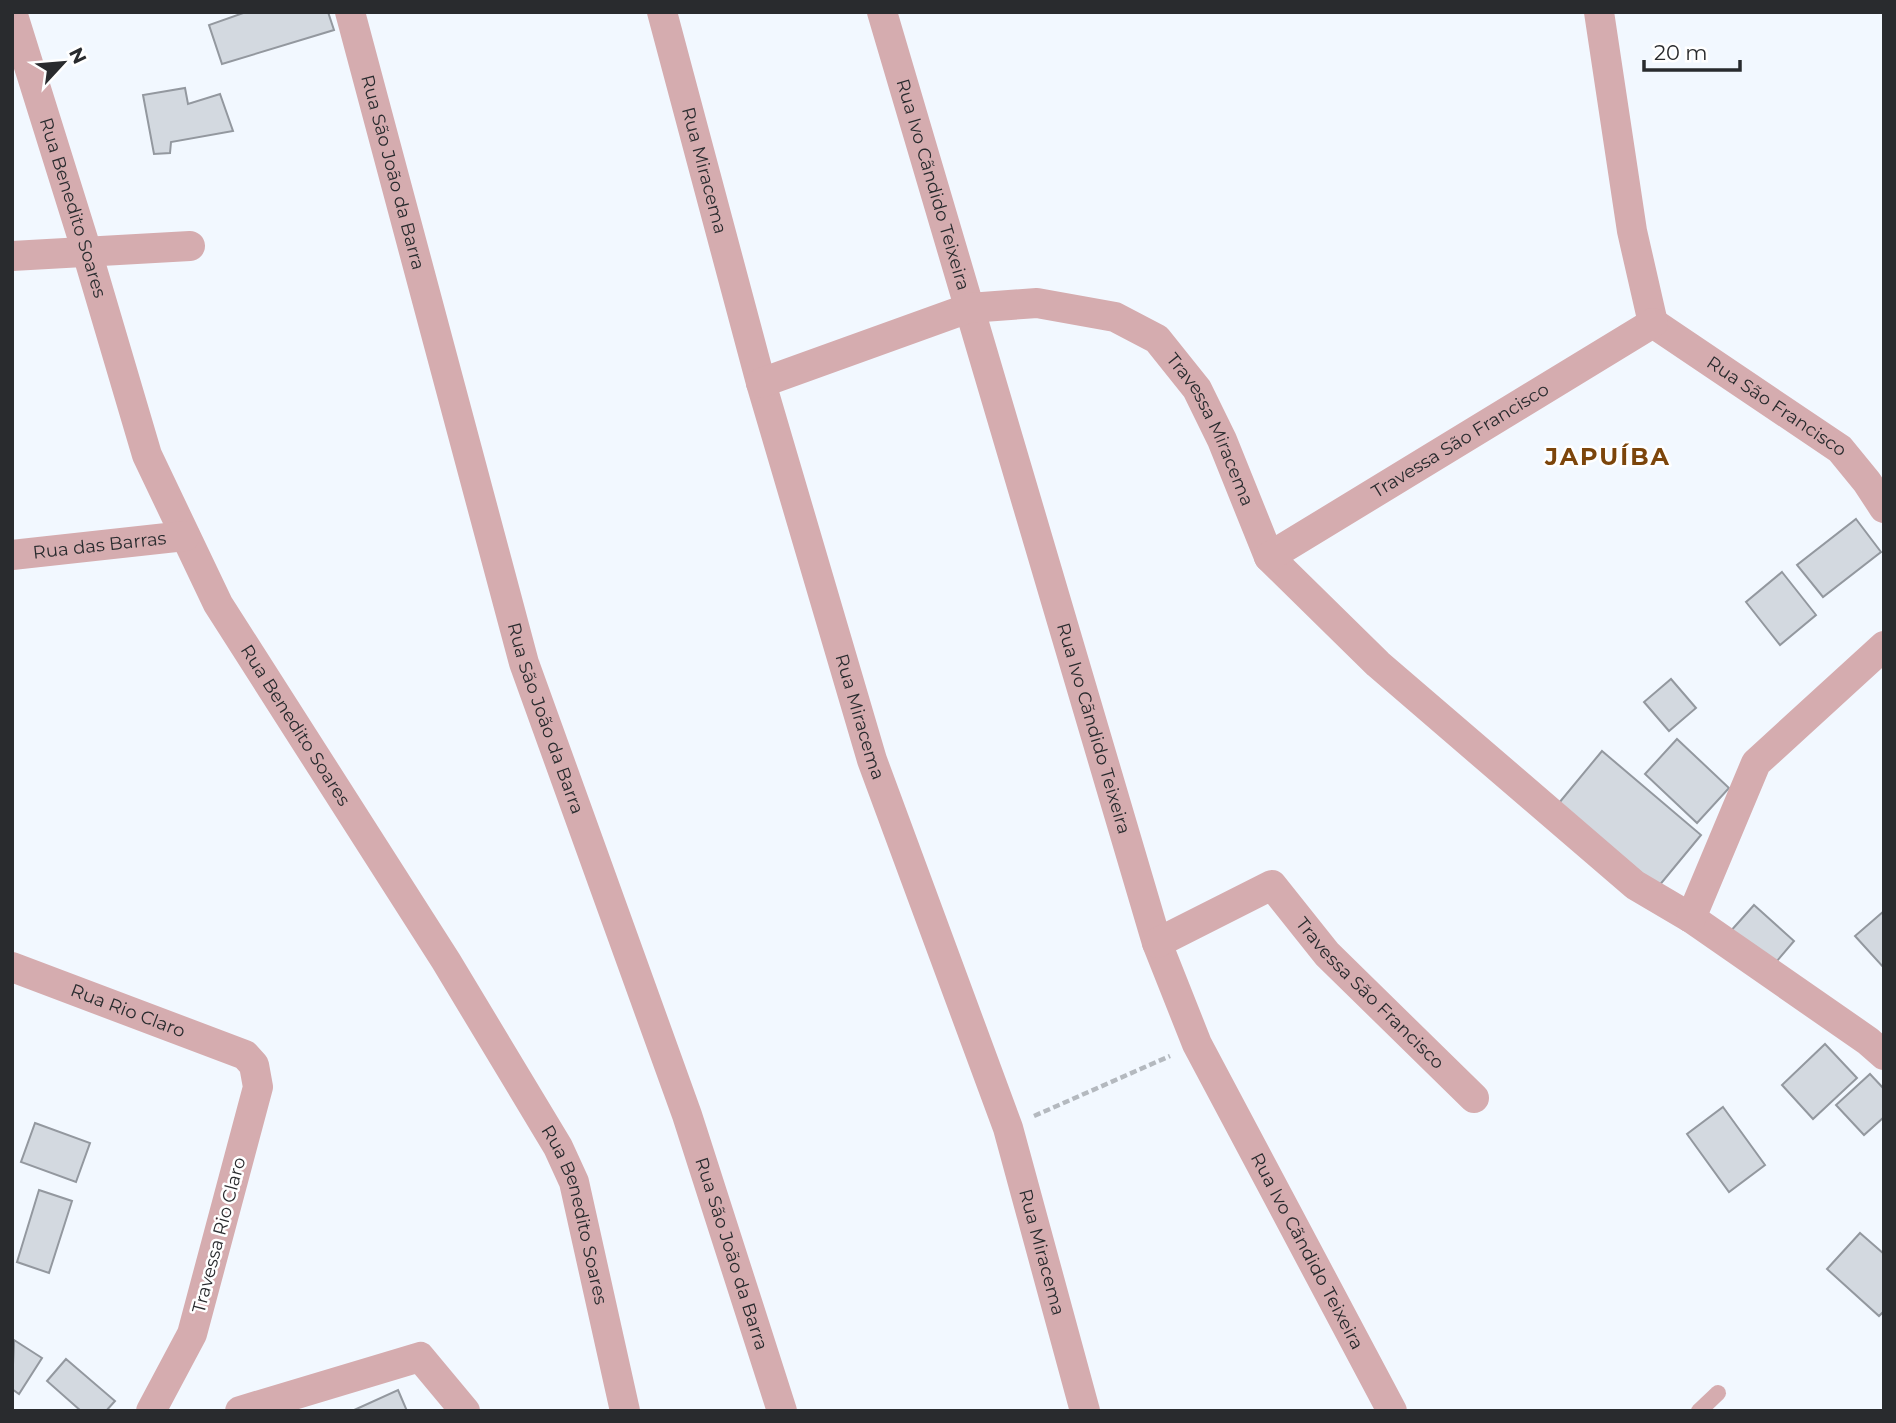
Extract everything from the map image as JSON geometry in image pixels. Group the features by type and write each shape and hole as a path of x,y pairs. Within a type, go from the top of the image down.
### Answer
{"street":[{"name":"Rua Benedito Soares","path":"12,12 147,455 218,604 446,961 558,1147 574,1182 625,1411"},
{"name":"Rua São João da Barra","path":"350,12 524,663 687,1115 779,1410"},
{"name":"Rua Miracema","path":"662,12 761,383 872,760 1008,1128 1085,1411"},
{"name":"Rua Ivo Cãndido Teixeira","path":"882,12 1157,943 1197,1044 1392,1411"},
{"path":"1599,12 1632,231 1653,323"},
{"path":"12,256 190,246"},
{"name":"Travessa Miracema","path":"761,383 969,308 1037,303 1115,317 1157,339 1197,389 1222,440 1269,557"},
{"name":"Rua São Francisco","path":"1653,323 1840,449 1884,508"},
{"name":"Travessa São Francisco","path":"1269,557 1653,323"},
{"name":"Rua das Barras","path":"12,555 185,536"},
{"path":"1269,557 1378,664 1635,885 1691,918 1868,1041 1884,1055"},
{"path":"1691,918 1756,763 1884,646"},
{"name":"Travessa São Francisco","path":"1157,943 1272,885 1327,954 1475,1098"},
{"name":"Rua Rio Claro","path":"12,967 245,1055"},
{"name":"Travessa Rio Claro","path":"151,1411 192,1334 258,1087 254,1065 245,1055"},
{"path":"240,1411 420,1357 466,1411"}],"lane":[{"path":"1699,1411 1718,1394"}],"path":[{"path":"1008,1128 1197,1044"}],"building":[{"path":"246,12 328,12 334,30 222,64 209,25"},
{"path":"185,88 188,104 220,94 233,131 171,142 170,153 154,154 143,95"},
{"path":"1856,519 1881,552 1823,597 1797,565"},
{"path":"1782,572 1816,615 1780,645 1746,602"},
{"path":"1671,679 1696,708 1669,731 1644,702"},
{"path":"1677,739 1729,788 1697,823 1645,774"},
{"path":"1602,751 1701,835 1658,887 1559,803"},
{"path":"1754,905 1794,941 1771,968 1729,933"},
{"path":"1884,911 1884,968 1855,936"},
{"path":"1825,1044 1857,1078 1813,1119 1782,1085"},
{"path":"1870,1074 1884,1089 1884,1117 1864,1135 1836,1105"},
{"path":"1723,1107 1765,1165 1729,1192 1687,1134"},
{"path":"35,1123 90,1143 76,1182 21,1162"},
{"path":"39,1190 72,1201 49,1273 17,1262"},
{"path":"1860,1233 1884,1254 1884,1311 1879,1316 1827,1269"},
{"path":"14,1340 42,1358 19,1394 12,1389"},
{"path":"66,1359 115,1401 106,1411 81,1411 47,1381"},
{"path":"398,1390 407,1411 352,1411"}],"district":[{"name":"JAPUÍBA","path":"1608,456"}]}
